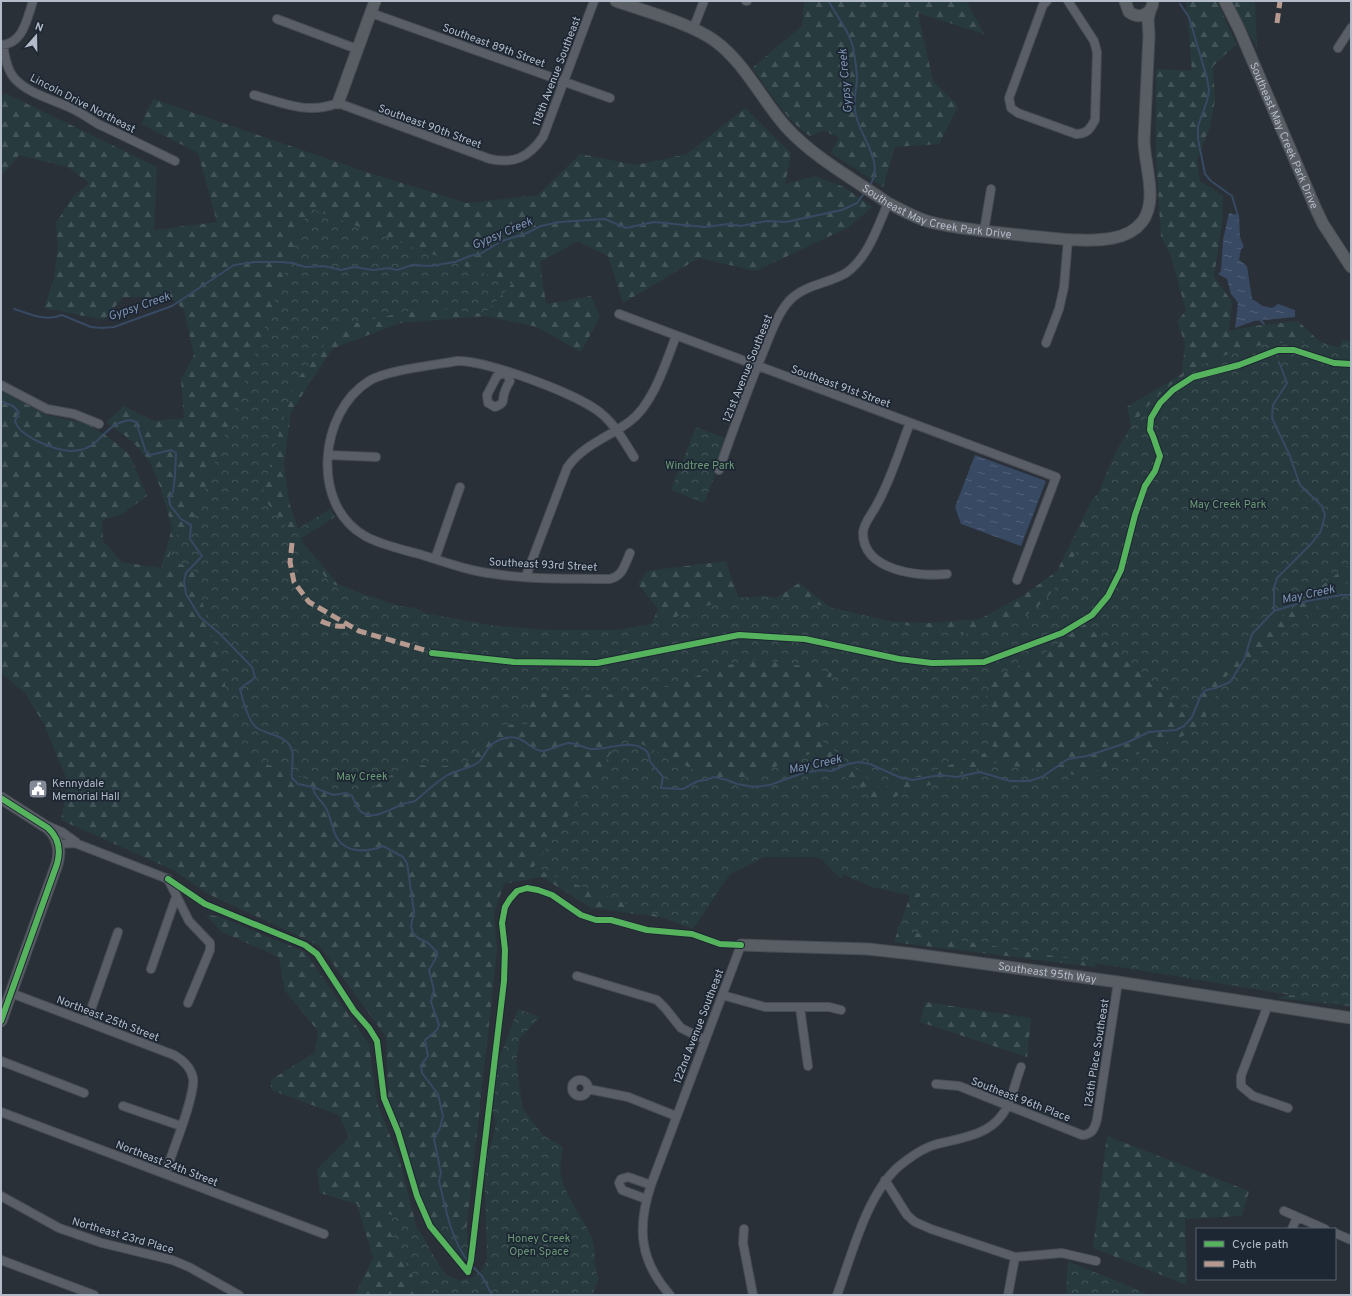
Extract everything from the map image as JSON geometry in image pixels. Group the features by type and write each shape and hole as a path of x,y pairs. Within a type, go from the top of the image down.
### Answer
{"street":[{"path":"2,45 16,40 25,24 34,1"},
{"path":"254,95 310,109 324,108 338,103 375,1"},
{"name":"118th Avenue Southeast","path":"516,160 536,147 543,137 594,1"},
{"name":"Southeast May Creek Park Drive","path":"616,1 694,29 714,40 727,52 775,115 798,140 888,203 928,222 984,231 1068,239 1098,239 1125,234 1136,229 1147,214 1150,197 1144,153 1144,140 1149,45 1148,19 1153,4"},
{"path":"694,29 704,1"},
{"path":"1047,1 1043,5 1009,98 1011,108 1018,113 1076,134 1084,134 1095,120 1098,52 1094,41 1068,1"},
{"name":"Southeast May Creek Park Drive","path":"1125,1 1126,8 1139,22 1149,45"},
{"name":"Southeast May Creek Park Drive","path":"1225,1 1242,36 1323,224 1351,266"},
{"path":"1133,15 1142,16 1153,4"},
{"name":"Southeast 89th Street","path":"371,13 610,98"},
{"path":"277,19 357,49"},
{"path":"1338,48 1351,28"},
{"name":"Lincoln Drive Northeast","path":"2,45 7,65 16,80 41,96 75,110 97,123 175,161"},
{"name":"Southeast 90th Street","path":"338,103 490,159 504,162 516,160"},
{"path":"984,231 991,189"},
{"name":"121st Avenue Southeast","path":"718,470 777,320 788,302 802,290 845,273 853,267 869,245 888,203"},
{"path":"1046,343 1059,309 1064,287 1068,239"},
{"name":"Southeast 91st Street","path":"619,314 1056,477 1017,580"},
{"path":"526,576 567,468 578,455 630,422 646,402 660,375 676,336"},
{"path":"376,457 328,455 336,417 355,392 369,381 385,375 457,361 477,362 583,400 602,414 616,430 634,457"},
{"path":"1,385 47,409 74,414 99,424"},
{"path":"910,423 885,489 863,532 864,543 872,558 894,569 931,576 947,574"},
{"name":"Southeast 93rd Street","path":"328,455 329,482 338,509 352,527 374,540 435,559 495,574 526,576 610,579 619,575 623,570 630,553"},
{"path":"435,559 460,487"},
{"path":"1,798 43,825 54,834 58,844 59,856 6,999 1,1021"},
{"path":"43,825 62,832 80,844"},
{"path":"58,844 73,842 80,844 164,876 168,879 189,921 210,943 210,950 188,1003"},
{"path":"151,968 176,897"},
{"path":"87,1021 118,932"},
{"name":"Southeast 95th Way","path":"741,945 868,950 913,954 1118,982 1351,1018"},
{"name":"122nd Avenue Southeast","path":"670,1295 652,1270 644,1248 642,1227 646,1199 741,945"},
{"path":"577,976 657,1000 681,1028 705,1040"},
{"name":"126th Place Southeast","path":"1095,1127 1118,982"},
{"path":"722,995 765,1008 829,1007 841,1010"},
{"name":"Northeast 25th Street","path":"6,999 87,1021 181,1058 191,1071 193,1089 181,1126"},
{"path":"1268,1005 1241,1076 1241,1086 1253,1096 1288,1108"},
{"path":"800,1008 808,1066"},
{"path":"1,1061 84,1093"},
{"path":"837,1295 871,1204 885,1180 905,1161 923,1150 934,1145 966,1138 991,1126 1004,1113 1021,1067"},
{"name":"Southeast 96th Place","path":"936,1084 959,1086 1082,1134 1090,1133 1095,1127"},
{"path":"588,1089 628,1097 676,1116"},
{"path":"123,1106 181,1126 165,1174"},
{"name":"Northeast 24th Street","path":"1,1112 324,1234"},
{"path":"646,1199 622,1190 619,1183 621,1179 628,1177 650,1185"},
{"path":"885,1180 907,1215 915,1222 931,1229 1015,1257 1062,1253 1096,1261"},
{"name":"Northeast 23rd Place","path":"1,1196 59,1228 102,1243 172,1260 189,1267 239,1295"},
{"path":"1284,1211 1316,1227"},
{"path":"1292,1228 1297,1217"},
{"path":"744,1229 743,1244 753,1295"},
{"path":"1336,1233 1351,1240"},
{"path":"1008,1295 1015,1257"},
{"path":"1,1260 94,1295"}],"green space":[{"path":"804,1 966,1 984,34 918,13 933,81 958,106 939,144 895,147 883,187 831,153 839,137 824,131 810,136 793,122 778,105 752,68 802,26"},
{"name":"May Creek","path":"1186,1 1217,1 1236,44 1213,66 1215,101 1209,129 1197,160 1200,181 1223,196 1222,224 1214,276 1232,302 1229,331 1254,326 1298,321 1320,342 1351,352 1351,768 1096,949 1095,967 894,942 910,896 814,856 729,858 689,921 591,908 542,877 504,884 494,913 497,951 463,1260 435,1226 421,1196 401,1129 388,1098 386,1037 320,946 208,894 173,870 61,820 68,782 44,724 25,693 1,673 1,391 47,415 88,424 111,439 130,455 147,496 122,514 102,520 103,541 122,562 161,568 172,528 161,489 150,462 132,441 106,422 124,406 154,421 184,418 181,379 194,355 184,310 170,297 123,297 104,320 44,308 54,279 58,246 56,223 72,198 89,183 68,167 19,155 1,176 1,97 5,93 157,167 154,230 217,222 198,153 141,124 153,99 366,172 467,203 538,195 580,154 636,165 687,154 745,108 791,153 785,184 815,176 844,187 872,207 849,227 756,271 699,258 623,303 608,256 578,241 540,262 546,304 591,296 600,317 581,352 537,327 486,316 400,323 332,349 291,412 284,464 289,502 303,543 338,584 384,604 416,608 460,633 647,635 658,609 638,584 647,571 726,561 738,597 776,598 799,583 830,607 877,621 930,623 980,619 1024,595 1057,571 1093,498 1121,478 1135,444 1127,407 1182,374 1185,343 1177,321 1186,311 1171,256 1161,236 1156,158 1156,69 1192,71"},
{"path":"1231,1 1255,1 1257,47"},
{"name":"May Creek Park","path":"309,208 512,284 484,314 427,307 338,327 296,381 278,436 262,496 291,533 330,509 335,517 297,541 330,583 418,612 497,626 548,630 618,630 662,622 703,607 731,599 763,596 797,600 936,632 962,634 988,631 1019,620 1043,602 1061,580 1075,554 1109,468 1122,441 1141,414 1164,390 1177,380 1205,363 1235,352 1265,345 1295,342 1325,344 1340,347 1342,339 1351,342 1351,569 1347,566 1214,670 1190,719 1083,622 1062,641 1039,656 1015,668 988,677 989,695 986,696 993,750 880,789 818,737 832,673 783,662 755,660 728,665 668,686 635,693 602,695 528,693 529,724 493,725 464,766 406,765 358,798 245,756 193,568 168,560 179,529 189,532"},
{"name":"Windtree Park","path":"696,427 729,440 704,503 671,490"},
{"path":"1348,582 1351,584 1351,1005 896,930 921,894 907,891 904,894 872,887 844,875 841,879 823,861 825,857 764,857 730,874 693,929 533,868 623,735 725,785 815,752 877,803 994,763 1083,776 1200,729 1224,678"},
{"path":"205,914 220,917 305,952 369,1044 377,1103 399,1158 416,1225 380,1211 422,1295 353,1295 357,1291 373,1258 357,1204 320,1193 317,1169 349,1137 339,1115 271,1090 271,1080 315,1052 318,1031 285,991 279,957 222,932"},
{"path":"1351,943 1351,1006 1276,998 1323,988"},
{"path":"925,1002 1031,1018 1027,1057 920,1022"},
{"name":"Honey Creek Open Space","path":"518,1009 540,1017 520,1038 516,1062 523,1109 543,1135 563,1147 560,1169 563,1184 590,1233 595,1251 595,1264 599,1278 592,1295 422,1295 379,1210 416,1225 441,1268 447,1275 459,1280 472,1278 483,1269 487,1258 484,1164 493,1138 495,1127 495,1121 486,1094"},
{"path":"1107,1136 1249,1191 1242,1216 1185,1219 1187,1285 1093,1248"},
{"path":"440,1217 467,1228 468,1254 465,1260 457,1258 438,1224"},
{"path":"1068,1261 1150,1295 1066,1295"}],"water":[{"path":"1229,213 1239,215 1240,237 1244,247 1241,249 1239,260 1247,266 1252,299 1263,306 1272,308 1278,304 1295,310 1295,317 1254,321 1235,328 1238,303 1231,294 1227,279 1218,274 1221,271 1223,240"},
{"path":"975,455 1046,481 1021,546 961,524 955,507"}],"waterway":[{"name":"Gypsy Creek","path":"829,1 846,30 853,49 857,77 854,102 855,110 860,128 873,157 875,167 874,176 870,185"},
{"path":"1180,4 1189,17 1207,78 1209,90 1207,101 1198,126 1198,139 1205,174 1211,181 1232,196 1238,216"},
{"name":"Gypsy Creek","path":"14,309 32,315 50,318 62,315 91,327 114,327 172,306 234,265 255,262 280,262 293,263 305,267 324,266 341,270 354,267 373,270 389,268 397,270 412,265 430,266 455,262 480,254 502,241 527,233 541,226 560,222 605,219 626,228 654,222 705,227 728,224 741,226 767,221 786,222 842,210 857,203 865,192"},
{"path":"1259,318 1264,324"},
{"path":"1274,611 1274,588 1277,578 1312,543 1321,531 1325,515 1322,506 1300,485 1290,456 1272,418 1273,405 1287,383 1279,362"},
{"name":"May Creek","path":"1,401 13,406 19,412 15,421 16,425 21,430 37,441 52,447 68,451 83,449 97,441 108,430 116,425 130,420 136,422 146,452 150,455 171,450 176,453 173,492 169,498 170,505 181,519 191,525 190,539 202,556 186,573 184,581 186,594 200,617 220,634 252,667 255,677 252,681 240,689 251,721 257,728 282,738 290,745 293,753 292,778 298,784 313,787 333,795 346,793 352,796 359,810 368,815 384,813 404,803 415,801 446,776 479,762 494,742 508,738 520,739 533,748 543,751 569,743 592,749 619,745 633,745 645,750 649,755 650,761 663,777 661,788 683,789 698,781 714,777 737,784 754,787 770,785 803,773 821,770 832,771 848,764 859,762 870,764 899,777 912,780 940,775 957,777 980,772 1010,781 1029,781 1042,777 1068,759 1087,756 1126,743 1149,732 1176,730 1184,726 1192,717 1201,695 1206,690 1216,688 1230,682 1244,660 1252,634 1274,611 1307,601 1342,595 1351,595"},
{"path":"313,788 315,794 326,808 335,835 346,847 358,850 371,850 383,846 403,857 407,863 414,912 411,926 413,933 418,938 428,943 437,952 437,956 429,970 434,990 431,1002 439,1025 437,1030 425,1040 428,1056 421,1065 422,1073 438,1094 443,1116 440,1128 434,1139 441,1173 439,1181 446,1212 457,1243 468,1261"},
{"path":"473,1267 482,1276 492,1295"}],"marked path":[{"path":"1277,23 1280,1"},
{"path":"292,543 290,562 294,582 309,602 359,631 435,653"},
{"path":"321,621 335,626 350,626"}],"cycle path":[{"path":"432,653 514,662 597,663 739,635 805,639 899,659 932,663 984,662 1062,633 1092,615 1108,596 1121,570 1135,515 1145,486 1155,471 1160,456 1150,430 1151,418 1160,403 1173,390 1193,377 1239,365 1278,350 1294,350 1334,363 1351,364"},
{"path":"1,798 48,828 55,836 59,849 57,864 1,1021"},
{"path":"168,879 205,904 305,945 317,954 354,1011 369,1028 377,1041 384,1098 398,1132 417,1196 430,1226 468,1272"},
{"path":"468,1272 471,1260 504,981 505,950 502,923 505,907 510,899 517,891 527,888 538,890 552,895 581,915 596,920 611,920 647,930 692,934 720,944 741,945"}],"place":[{"name":"Kennydale Memorial Hall","path":"38,789"}]}
